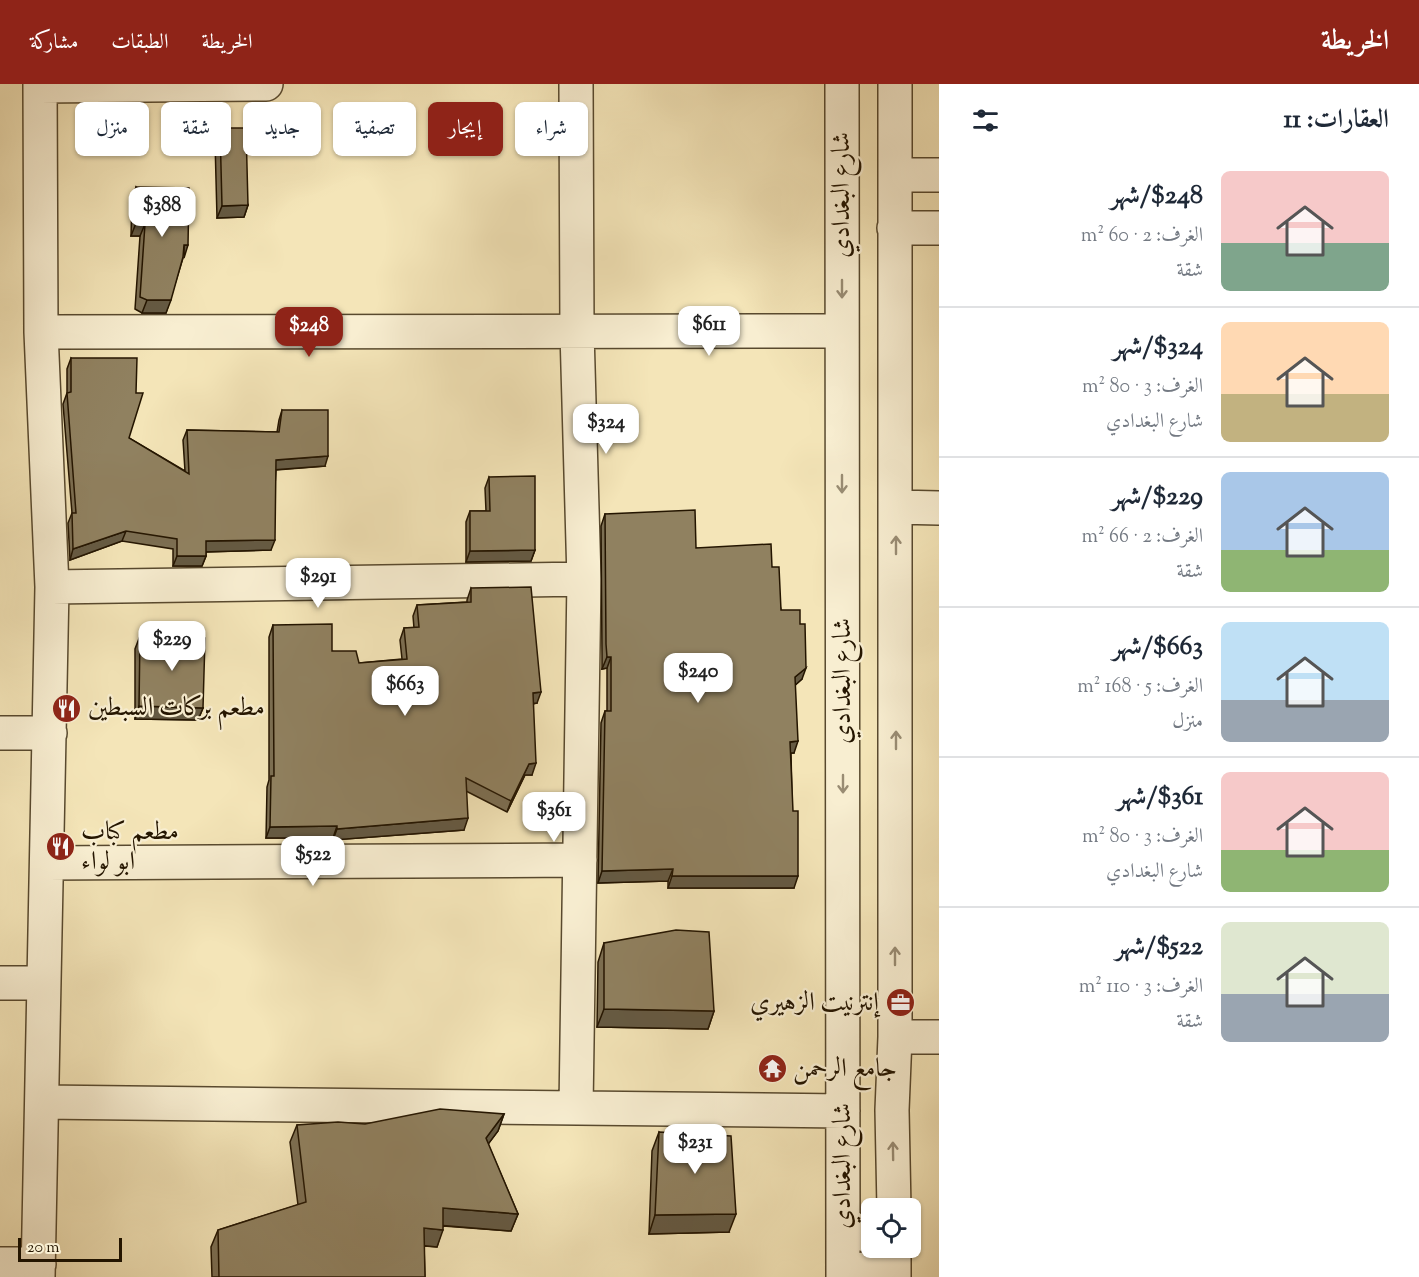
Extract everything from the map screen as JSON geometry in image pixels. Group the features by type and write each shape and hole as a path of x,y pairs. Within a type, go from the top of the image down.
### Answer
{"street":[{"path":"0,1264 38,1270 52,587 41,332 40,85 266,84"},
{"path":"576,84 577,332 584,579 576,1108"},
{"name":"شارع البغدادي","path":"842,84 843,1277"},
{"name":"شارع البغدادي","path":"894,1198 892,1110 895,1037 895,84"},
{"path":"896,175 939,176"},
{"path":"894,228 939,228"},
{"path":"41,332 842,331"},
{"path":"896,507 939,508"},
{"path":"52,587 584,579"},
{"path":"0,733 50,733"},
{"path":"46,863 580,861"},
{"path":"0,982 44,983"},
{"path":"895,1037 939,1037"},
{"path":"42,1102 843,1111"},
{"path":"843,1220 861,1234"},
{"path":"894,1258 894,1277"},
{"path":"849,1277 853,1272 866,1269 885,1277"}],"building":[{"path":"231,128 243,128 243,156 247,156 248,205 222,206 221,156 231,156"},
{"path":"136,187 189,188 188,245 184,245 171,300 147,300 140,297 145,224 136,223"},
{"path":"71,358 137,358 136,393 143,393 129,438 189,474 187,430 279,432 282,410 328,410 328,456 276,460 275,540 206,541 206,556 177,556 177,539 126,531 73,549 72,513 76,513 67,393 71,392"},
{"path":"535,476 535,550 470,551 470,511 490,511 489,477"},
{"path":"695,510 696,548 771,544 772,567 779,567 781,610 800,610 800,624 805,624 806,668 795,677 798,741 790,742 793,811 798,811 798,876 672,876 673,869 602,871 605,711 611,711 611,657 607,657 606,644 605,514"},
{"path":"531,587 541,692 533,693 536,763 529,764 511,801 466,778 468,818 337,829 337,826 270,827 271,776 274,776 273,625 332,624 332,651 356,651 359,663 407,659 404,628 419,627 417,605 471,602 471,588"},
{"path":"140,636 205,638 203,708 139,706"},
{"path":"676,930 709,932 714,1011 604,1009 604,943"},
{"path":"440,1109 504,1114 486,1138 518,1214 443,1208 443,1230 424,1228 425,1277 219,1277 218,1230 306,1202 297,1125 338,1122 365,1124"},
{"path":"659,1132 731,1136 736,1214 655,1215"}],"place":[{"name":"مطعم بركات السبطين","path":"67,708"},
{"name":"مطعم كباب ابو لواء","path":"60,847"},
{"name":"إنترنيت الزهيري","path":"900,1003"},
{"name":"جامع الرحمن","path":"772,1069"}]}
